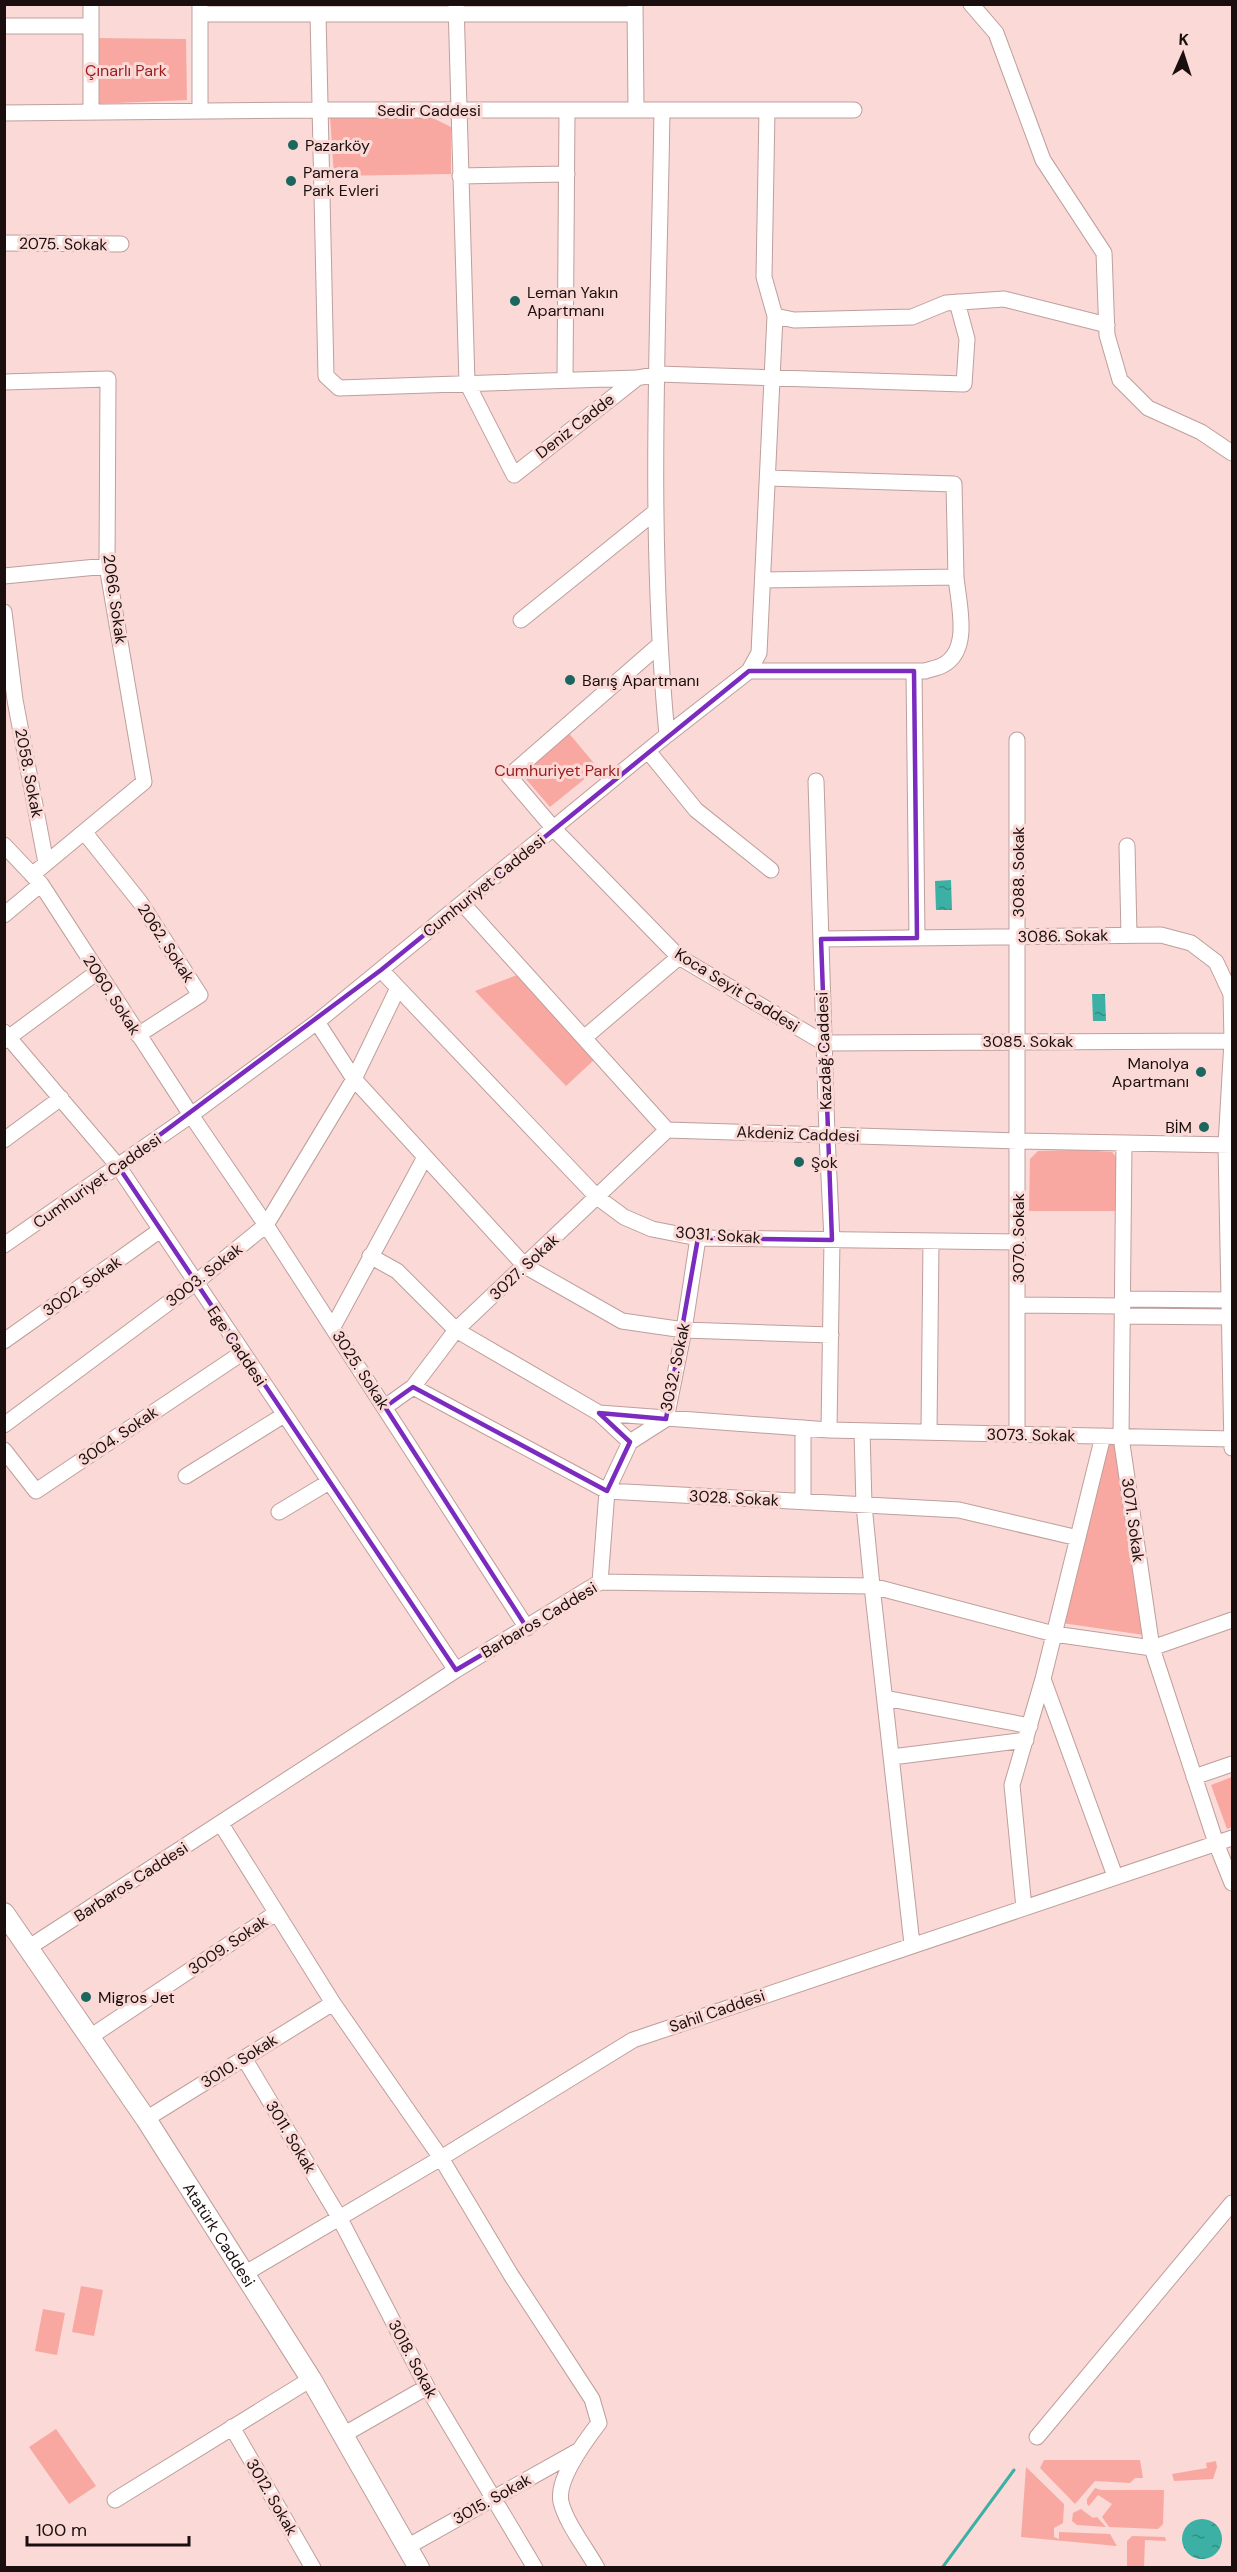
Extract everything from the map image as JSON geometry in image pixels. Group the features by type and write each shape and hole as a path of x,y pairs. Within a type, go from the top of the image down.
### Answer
{"main road":[{"name":"Atatürk Caddesi","path":"4,1913 146,2119 311,2379 419,2568"}],"street":[{"path":"90,4 91,112"},
{"path":"971,4 996,33 1042,160 1104,253 1107,335 1120,380 1148,408 1201,432 1233,453"},
{"path":"200,111 200,9 318,14 456,9 635,9 636,110"},
{"path":"456,9 466,383"},
{"path":"318,14 326,376 339,388 637,378 658,374 964,384 967,339 957,302"},
{"path":"4,26 91,26"},
{"name":"Sedir Caddesi","path":"4,113 319,110 854,110"},
{"path":"565,380 567,110"},
{"path":"662,110 655,512 658,646 667,735"},
{"path":"767,110 764,277 775,316 759,653 749,671 925,671 945,664 957,651 961,634 956,577 954,484 768,478"},
{"path":"460,176 567,174"},
{"name":"2075. Sokak","path":"4,243 121,244"},
{"path":"775,316 794,320 902,318 912,317 946,303 1004,298 1107,325"},
{"name":"Deniz Cadde","path":"466,383 514,475 637,378"},
{"name":"2066. Sokak","path":"4,382 108,379 107,566 144,782 85,832"},
{"path":"521,620 655,512"},
{"path":"4,576 107,566"},
{"path":"763,580 956,577"},
{"name":"2058. Sokak","path":"4,612 10,694 46,863"},
{"name":"Koca Seyit Caddesi","path":"658,646 509,776 554,829 679,957 824,1043"},
{"name":"Cumhuriyet Caddesi","path":"4,1245 191,1115 317,1022 667,735 749,671"},
{"path":"914,671 917,938"},
{"name":"3088. Sokak","path":"1017,740 1018,1041"},
{"path":"648,751 696,810 771,870"},
{"name":"Kazdağ Caddesi","path":"816,781 826,1135 832,1240 830,1430"},
{"path":"4,915 36,880 46,863 85,832"},
{"name":"2062. Sokak","path":"85,832 140,902 200,995 138,1035"},
{"name":"2060. Sokak","path":"4,845 10,861 36,880 191,1115"},
{"path":"1127,846 1129,935"},
{"path":"463,904 667,1130"},
{"name":"3086. Sokak","path":"821,939 1161,935 1191,943 1216,962 1231,994 1229,1145 1232,1442"},
{"path":"584,1038 679,957"},
{"name":"3031. Sokak","path":"381,970 597,1197 624,1216 652,1229 698,1238 1018,1242"},
{"path":"6,1037 96,973"},
{"name":"3003. Sokak","path":"4,1425 195,1283 266,1225 354,1079 398,988"},
{"path":"317,1022 354,1079 525,1266 622,1322 684,1330 831,1335"},
{"name":"Ege Caddesi","path":"6,1037 61,1098 117,1166 456,1670"},
{"name":"3070. Sokak","path":"1017,1434 1018,1041"},
{"name":"3085. Sokak","path":"824,1043 1232,1041"},
{"path":"4,1140 61,1098"},
{"name":"3025. Sokak","path":"191,1115 333,1327 527,1628"},
{"name":"3027. Sokak","path":"385,1407 413,1387 456,1330 667,1130"},
{"name":"Akdeniz Caddesi","path":"667,1130 1229,1145"},
{"name":"3071. Sokak","path":"1124,1143 1121,1437 1152,1648 1216,1844 1233,1883"},
{"path":"333,1327 425,1157"},
{"name":"3002. Sokak","path":"4,1341 159,1231"},
{"name":"3032. Sokak","path":"630,1442 666,1419 684,1330 698,1238"},
{"path":"929,1432 931,1241"},
{"path":"370,1256 397,1271 456,1330 599,1413 630,1442 607,1491 600,1582"},
{"path":"1123,1307 1230,1300"},
{"path":"1018,1305 1123,1307 1230,1317"},
{"name":"3004. Sokak","path":"4,1450 36,1491 242,1353"},
{"name":"3028. Sokak","path":"413,1387 607,1491 959,1510 1078,1538"},
{"name":"3073. Sokak","path":"599,1413 830,1430 1103,1436 1232,1442"},
{"path":"186,1476 284,1414"},
{"path":"803,1428 803,1502"},
{"path":"862,1431 864,1505 912,1944"},
{"path":"1024,1908 1012,1785 1043,1679 1103,1436"},
{"path":"279,1512 329,1482"},
{"name":"Barbaros Caddesi","path":"28,1948 456,1670 600,1582 872,1586 1054,1634 1152,1648 1233,1620"},
{"path":"1043,1679 1115,1876"},
{"path":"885,1698 1028,1733"},
{"path":"892,1757 1028,1733"},
{"path":"1194,1777 1233,1764"},
{"path":"220,1824 333,2003 441,2158 510,2275 592,2399 599,2423 576,2452 560,2499 567,2516 597,2568"},
{"name":"Sahil Caddesi","path":"244,2274 441,2158 633,2040 912,1944 1233,1838"},
{"name":"3009. Sokak","path":"90,2037 276,1913"},
{"name":"3010. Sokak","path":"146,2119 333,2003"},
{"name":"3011. Sokak","path":"244,2058 339,2217"},
{"path":"1037,2437 1233,2203"},
{"name":"3018. Sokak","path":"339,2217 427,2387 535,2568"},
{"path":"115,2500 311,2379"},
{"path":"343,2435 427,2387"},
{"name":"3012. Sokak","path":"232,2427 313,2568"},
{"name":"3015. Sokak","path":"407,2547 576,2452"}],"highlighted area":[{"path":"749,671 914,671 917,938 821,939 832,1240 698,1238 666,1419 599,1413 630,1442 607,1491 413,1387 385,1407 527,1628 456,1670 118,1166 381,970"}],"green space":[{"name":"Çınarlı Park","path":"93,38 186,39 187,100 92,104"},
{"path":"427,115 451,127 451,174 334,176 330,116"},
{"name":"Cumhuriyet Parkı","path":"567,731 598,768 550,807 519,771"},
{"path":"517,975 595,1059 566,1086 475,991"},
{"path":"1038,1151 1112,1152 1118,1159 1118,1211 1029,1211 1030,1159"},
{"path":"1103,1442 1115,1444 1144,1635 1062,1623"},
{"path":"1232,1777 1232,1827 1227,1829 1211,1785"},
{"path":"81,2286 103,2290 94,2336 72,2332"},
{"path":"43,2309 65,2313 57,2355 35,2351"},
{"path":"56,2429 96,2486 69,2504 29,2447"},
{"path":"1044,2460 1140,2460 1143,2478 1135,2478 1130,2483 1095,2481 1075,2504 1040,2468"},
{"path":"1216,2461 1217,2467 1213,2479 1174,2481 1172,2474 1207,2468 1206,2463"},
{"path":"1026,2467 1064,2504 1063,2523 1054,2528 1054,2537 1059,2539 1059,2532 1110,2534 1117,2546 1021,2537"},
{"path":"1095,2488 1101,2490 1164,2490 1163,2524 1158,2529 1109,2527 1102,2517 1112,2504 1098,2495 1089,2506 1087,2504 1087,2499"},
{"path":"1081,2509 1093,2518 1097,2517 1106,2527 1077,2525 1072,2521 1073,2513"},
{"path":"1132,2536 1165,2537 1166,2541 1145,2540 1144,2567 1127,2567 1127,2541"}],"water":[{"path":"951,880 952,910 936,910 935,881"},
{"path":"1092,994 1105,994 1106,1021 1093,1021"},
{"path":"1202,2519 1216,2525 1222,2539 1216,2553 1202,2559 1188,2553 1182,2539 1188,2525"}],"waterway":[{"path":"942,2568 1014,2470"}],"place":[{"name":"Pazarköy","path":"293,145"},
{"name":"Pamera Park Evleri","path":"291,181"},
{"name":"Leman Yakın Apartmanı","path":"515,301"},
{"name":"Barış Apartmanı","path":"570,680"},
{"name":"Manolya Apartmanı","path":"1201,1072"},
{"name":"BİM","path":"1204,1127"},
{"name":"Şok","path":"799,1162"},
{"name":"Migros Jet","path":"86,1997"}]}
